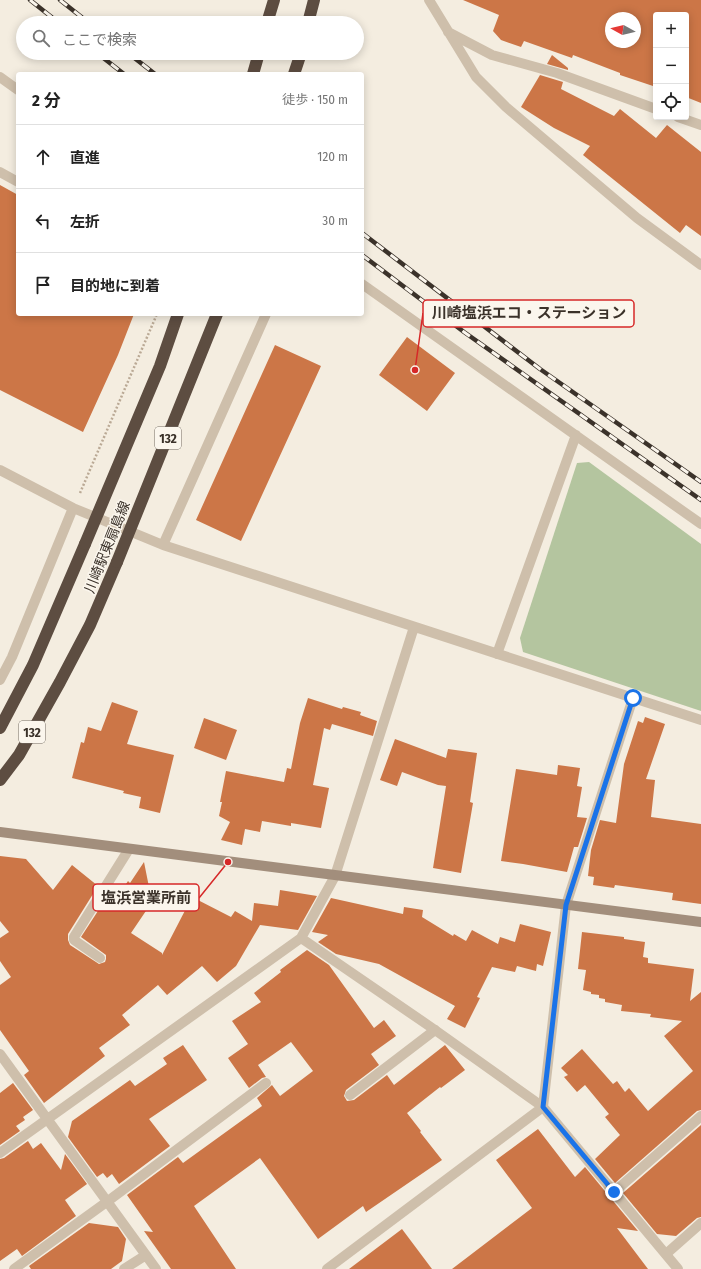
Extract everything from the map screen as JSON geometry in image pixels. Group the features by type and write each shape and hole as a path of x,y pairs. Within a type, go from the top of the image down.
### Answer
{"highway":[{"path":"269,16 274,0"},
{"path":"310,16 314,0"},
{"path":"254,72 257,60"},
{"path":"295,72 299,60"},
{"name":"川崎駅東扇島線","path":"0,728 34,665 160,366 177,316"},
{"name":"川崎駅東扇島線","path":"0,780 19,755 90,625 216,316"}],"street":[{"path":"429,0 476,78 506,107 637,218 700,261"},
{"path":"448,32 492,55 557,72 653,108"},
{"path":"0,77 16,89"},
{"path":"687,120 701,125"},
{"path":"0,172 16,181"},
{"path":"364,285 701,524"},
{"path":"163,544 265,316"},
{"path":"497,654 576,435"},
{"path":"0,470 73,508 163,544 701,720"},
{"path":"0,680 12,658 73,508"},
{"path":"0,1153 301,938 335,876 414,627"},
{"path":"327,1269 543,1107 566,905 633,698"},
{"path":"0,832 701,922"},
{"path":"100,958 74,940 74,937 129,849"},
{"path":"301,938 435,1030 543,1107 678,1269"},
{"path":"350,1095 435,1030"},
{"path":"0,1054 156,1269"},
{"path":"14,1269 266,1083"},
{"path":"614,1192 701,1116"},
{"path":"666,1254 701,1223"},
{"path":"124,1269 146,1255"}],"path":[{"path":"73,508 156,316"}],"green space":[{"path":"589,462 701,544 701,711 523,652 520,638 577,463"}],"building":[{"path":"463,0 701,0 701,103 689,98 689,12 653,12 653,86 620,75 620,73 573,55 572,58 524,41 521,47 501,40 493,31 499,15"},
{"path":"552,55 568,68 568,70 547,64"},
{"path":"540,75 563,82 561,89 614,116 620,109 656,138 667,125 701,152 701,236 686,225 680,233 583,155 590,146 554,128 521,107"},
{"path":"0,185 16,194 16,316 133,316 118,355 83,432 0,390"},
{"path":"407,337 455,373 427,411 379,375"},
{"path":"275,345 321,366 241,541 196,520"},
{"path":"308,698 342,709 343,707 361,712 360,715 377,721 373,736 332,724 330,730 324,728 313,785 329,788 321,828 291,823 291,826 262,821 260,832 245,829 242,845 221,840 230,822 219,816 226,771 284,782 287,768 291,769 300,723"},
{"path":"112,702 138,711 127,744 174,755 160,813 139,808 141,797 123,793 124,791 72,778 81,742 84,743 88,727 101,731"},
{"path":"645,717 665,724 646,779 655,780 651,817 701,824 701,904 672,900 673,893 615,885 614,888 593,885 594,877 588,876 591,850 600,820 616,823 624,764 638,721 643,723"},
{"path":"204,718 237,730 226,760 194,748"},
{"path":"395,739 446,758 448,749 477,753 470,802 473,803 461,873 433,868 446,786 438,785 402,772 397,786 380,780"},
{"path":"558,765 580,768 577,786 582,787 577,817 587,818 578,847 574,847 567,872 501,861 516,769 557,775"},
{"path":"0,856 26,859 53,890 72,865 98,886 68,934 68,940 70,945 99,964 105,962 106,955 81,937 109,894 111,896 119,884 124,887 128,881 130,883 144,862 152,902 131,933 162,953 162,955 192,897 231,917 235,911 252,921 254,903 278,906 280,890 317,896 298,930 260,925 236,966 217,982 202,966 167,995 158,985 122,1015 130,1025 99,1048 105,1056 44,1103 24,1075 29,1071 0,1030 0,985 11,977 0,961 0,938 9,932 0,921"},
{"path":"331,898 403,914 404,907 423,910 422,917 453,936 454,934 466,941 472,930 498,944 500,937 515,942 520,924 551,932 543,966 537,964 536,971 517,966 515,972 492,967 477,997 480,998 465,1028 447,1019 455,1006 379,964 336,954 318,942 328,935 312,932"},
{"path":"582,932 624,937 624,939 645,942 643,957 648,958 648,963 694,969 690,1001 701,992 701,1110 697,1111 615,1183 595,1159 620,1135 605,1117 609,1114 585,1085 577,1092 564,1077 568,1075 561,1068 582,1049 613,1084 617,1081 625,1092 629,1088 648,1111 693,1071 664,1036 682,1021 650,1017 651,1014 621,1011 622,1005 605,1002 605,999 599,998 599,995 591,994 591,992 583,990 586,970 578,969"},
{"path":"307,950 329,965 374,1028 384,1020 396,1036 371,1054 379,1065 346,1090 344,1096 347,1101 354,1100 387,1075 394,1085 445,1045 465,1070 441,1088 440,1087 407,1113 442,1160 366,1212 363,1206 318,1239 260,1158 194,1206 236,1269 171,1269 144,1231 153,1232 127,1195 178,1157 183,1163 262,1106 257,1098 272,1085 280,1096 313,1071 291,1042 258,1065 266,1077 262,1078 249,1088 228,1058 248,1044 232,1021 261,1002 254,993 281,972 280,970"},
{"path":"183,1045 207,1080 149,1119 170,1146 119,1184 112,1174 107,1178 103,1173 97,1177 68,1137 72,1121 130,1080 135,1086 167,1064 163,1058"},
{"path":"13,1083 33,1110 23,1117 25,1120 16,1126 20,1131 0,1145 0,1093"},
{"path":"701,1125 701,1217 697,1218 676,1236 657,1234 623,1193"},
{"path":"538,1129 575,1177 585,1167 638,1231 617,1228 648,1269 452,1269 532,1208 496,1160"},
{"path":"28,1141 33,1149 41,1143 61,1170 65,1154 87,1184 65,1200 76,1216 22,1256 17,1249 0,1261 0,1159 4,1158"},
{"path":"89,1223 118,1227 126,1239 122,1261 111,1269 31,1269 29,1266"},
{"path":"402,1229 432,1269 349,1269"}],"railway":[{"path":"30,0 50,16"},
{"path":"60,0 80,16"},
{"path":"106,60 121,72"},
{"path":"137,60 152,72"},
{"path":"364,235 540,369 701,482"},
{"path":"364,257 464,332 701,500"}],"place":[{"name":"川崎塩浜エコ・ステーション","path":"415,370"},
{"name":"塩浜営業所前","path":"228,862"}],"route":[{"path":"614,1192 543,1107 566,905 633,698"}]}
